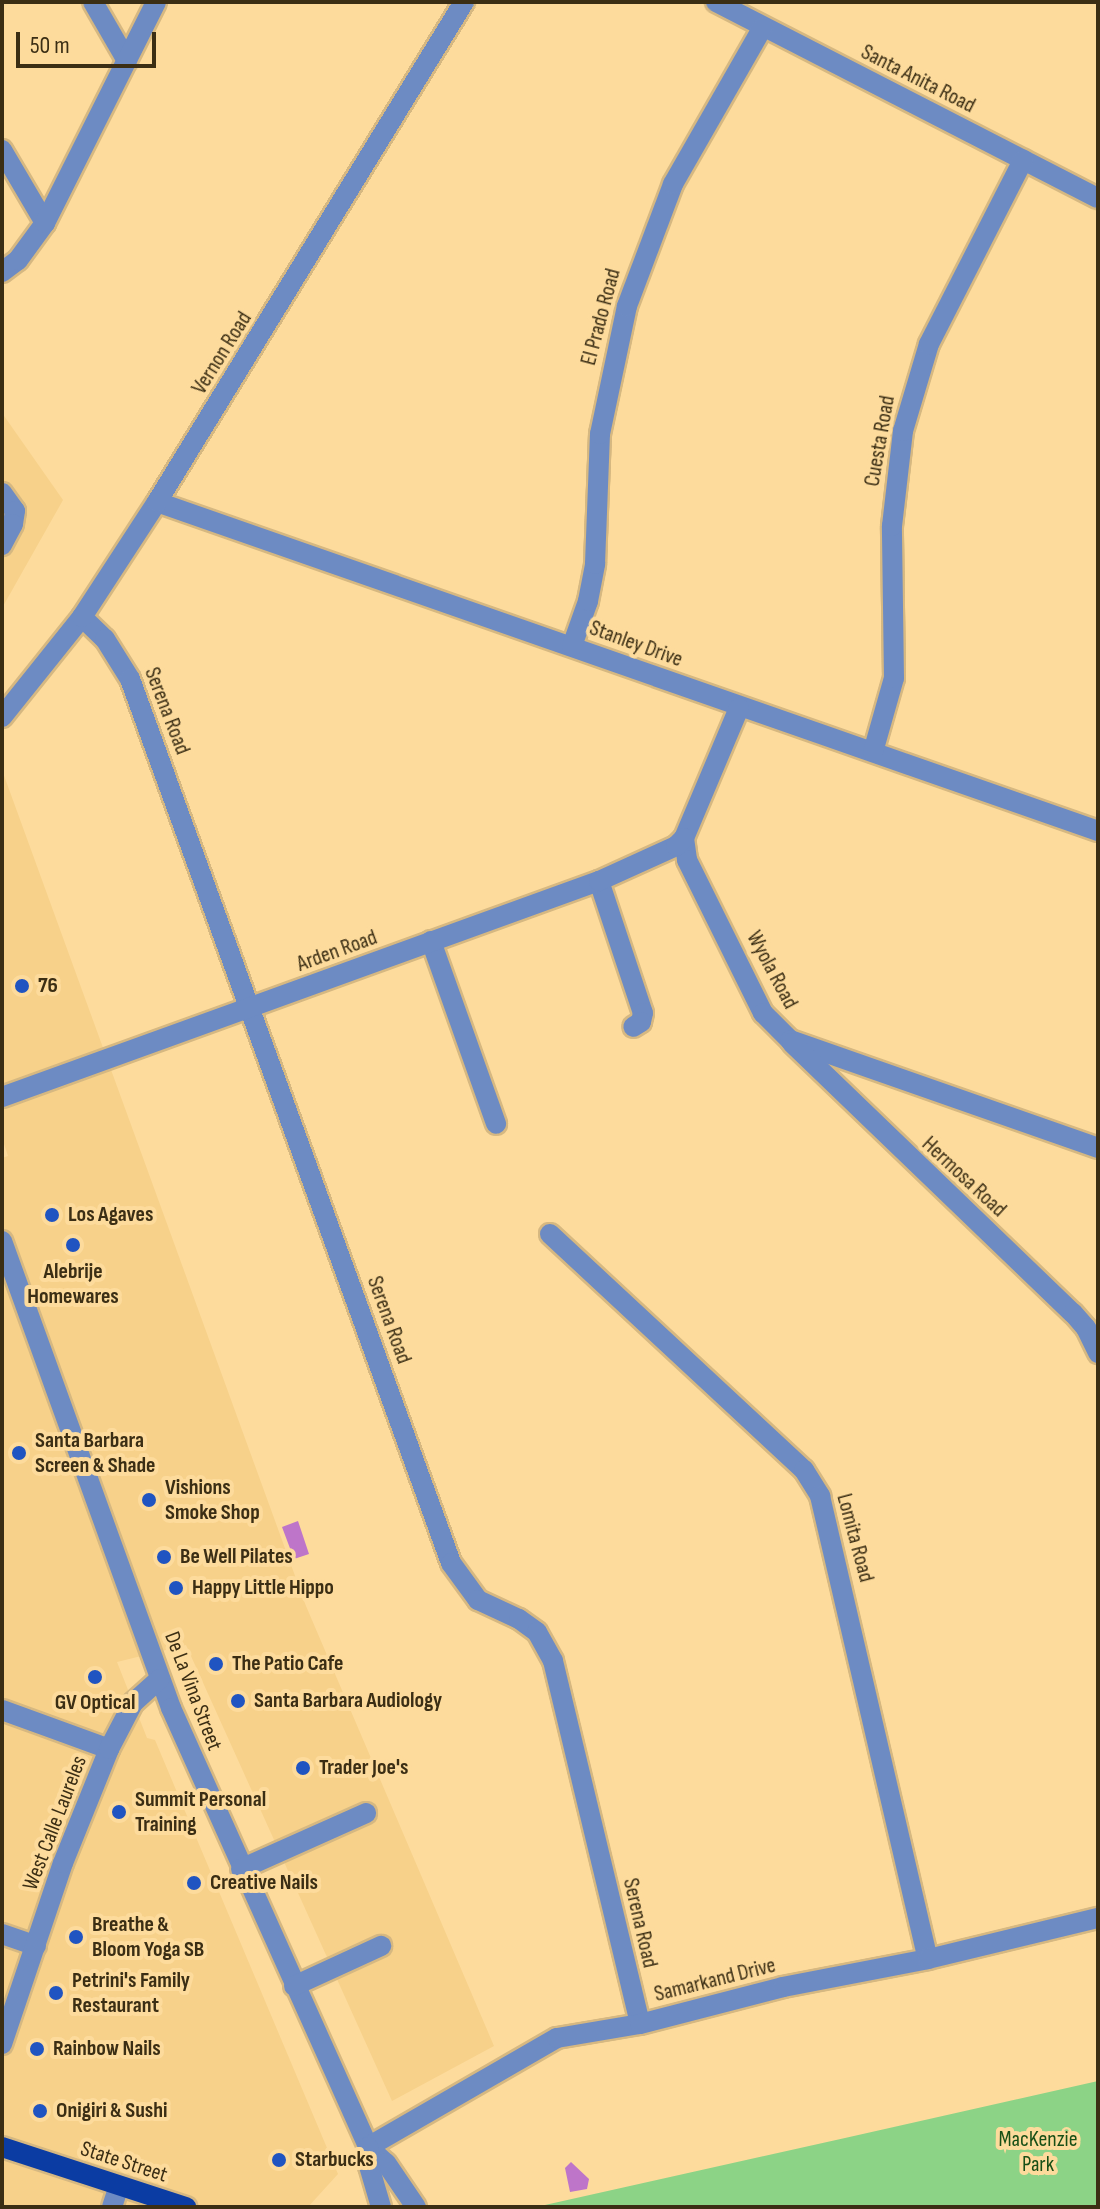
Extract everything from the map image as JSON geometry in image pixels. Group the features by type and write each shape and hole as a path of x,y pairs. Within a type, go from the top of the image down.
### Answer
{"main road":[{"name":"State Street","path":"2,2147 186,2207"}],"street":[{"path":"93,2 127,61"},
{"path":"2,272 18,260 45,223 156,2"},
{"name":"Vernon Road","path":"2,717 82,617 157,502 464,2"},
{"name":"Santa Anita Road","path":"726,4 763,27 1098,198"},
{"name":"El Prado Road","path":"572,646 588,601 595,564 600,434 627,306 673,184 763,27"},
{"path":"2,150 45,223"},
{"name":"Cuesta Road","path":"873,752 894,678 892,526 903,431 929,344 1023,160"},
{"path":"2,493 15,511 13,524 2,545"},
{"name":"Stanley Drive","path":"157,502 1098,831"},
{"name":"Serena Road","path":"82,617 105,639 130,679 456,1574 478,1600 529,1625 544,1641 553,1661 640,2024"},
{"path":"684,838 739,708"},
{"name":"Arden Road","path":"2,1097 599,881 676,846 684,838"},
{"name":"Wyola Road","path":"684,838 687,860 763,1013 790,1040 1098,1148"},
{"path":"599,881 643,1013 641,1022 633,1027"},
{"path":"431,941 496,1124"},
{"name":"Hermosa Road","path":"790,1040 850,1102 1073,1313 1086,1328 1098,1353"},
{"name":"Lomita Road","path":"550,1234 804,1470 820,1496 928,1959"},
{"name":"De La Vina Street","path":"2,1241 160,1679 241,1869 368,2147 378,2204"},
{"name":"West Calle Laureles","path":"2,2044 63,1863 109,1749 133,1703 160,1679"},
{"path":"2,1710 109,1749"},
{"path":"241,1869 366,1813"},
{"name":"Samarkand Drive","path":"368,2147 547,2042 640,2024 783,1987 928,1959 1098,1918"},
{"path":"2,1934 36,1946"},
{"path":"294,1986 381,1946"},
{"name":"De La Vina Street","path":"368,2147 386,2163 416,2207"},
{"path":"112,2207 119,2186"}],"shaded area":[{"path":"2,413 63,500 2,608"},
{"path":"2,770 306,1606 494,2046 392,2101 186,1645 117,1662 147,1738 155,1740 338,2174 308,2207 2,2207 2,1158 8,1156 2,1138"},
{"path":"298,1521 309,1554 294,1559 282,1527"},
{"path":"571,2162 589,2179 587,2189 570,2192 565,2168"}],"green space":[{"name":"MacKenzie Park","path":"1098,2081 1098,2207 536,2207 845,2138"}],"place":[{"name":"76","path":"22,986"},
{"name":"Los Agaves","path":"52,1215"},
{"name":"Alebrije Homewares","path":"73,1245"},
{"name":"Santa Barbara Screen & Shade","path":"19,1453"},
{"name":"Vishions Smoke Shop","path":"149,1500"},
{"name":"Be Well Pilates","path":"164,1557"},
{"name":"Happy Little Hippo","path":"176,1588"},
{"name":"The Patio Cafe","path":"216,1664"},
{"name":"GV Optical","path":"95,1677"},
{"name":"Santa Barbara Audiology","path":"238,1701"},
{"name":"Trader Joe's","path":"303,1768"},
{"name":"Summit Personal Training","path":"119,1812"},
{"name":"Creative Nails","path":"194,1883"},
{"name":"Breathe & Bloom Yoga SB","path":"76,1937"},
{"name":"Petrini's Family Restaurant","path":"56,1993"},
{"name":"Rainbow Nails","path":"37,2049"},
{"name":"Onigiri & Sushi","path":"40,2111"},
{"name":"Starbucks","path":"279,2160"}]}
